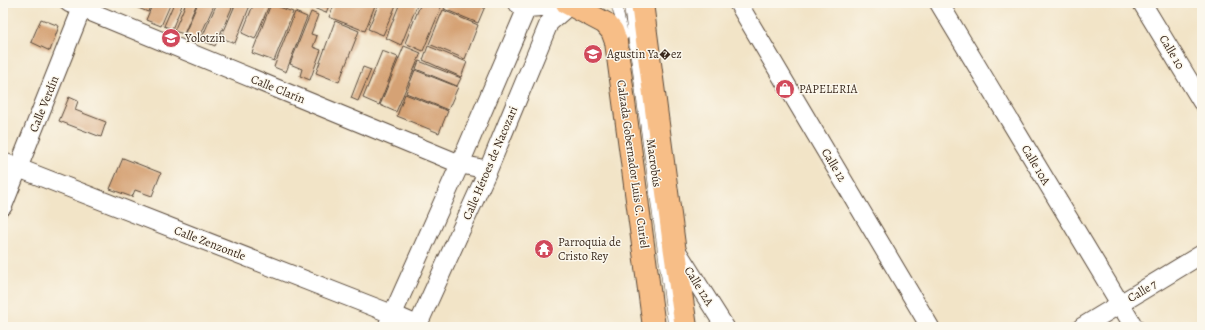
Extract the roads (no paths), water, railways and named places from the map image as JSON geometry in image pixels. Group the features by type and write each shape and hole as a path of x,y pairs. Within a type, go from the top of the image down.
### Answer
{"main road":[{"path":"642,3 686,327"},
{"name":"Calzada Gobernador Luis C. Curiel","path":"570,4 605,23 612,31 616,42 654,327"}],"street":[{"name":"Calle 12","path":"738,3 930,327"},
{"name":"Calle 10A","path":"938,3 1134,327"},
{"name":"Calle 10","path":"1142,3 1202,102"},
{"path":"390,320 460,164 524,5 570,4"},
{"name":"Calle Héroes de Nacozari","path":"417,326 488,170 549,23 570,4"},
{"name":"Calle Clarín","path":"78,5 460,164 488,170"},
{"name":"Calle Verdín","path":"3,206 11,165 78,5"},
{"name":"Calle Zenzontle","path":"11,165 390,320 417,326"},
{"name":"Calle 12A","path":"674,245 725,327"},
{"name":"Calle 7","path":"1082,327 1202,254"}],"lane":[{"name":"Macrobús","path":"615,3 628,56 664,327"},
{"name":"Macrobús","path":"628,3 673,327"}],"place":[{"name":"Yolotzin","path":"171,38"},
{"name":"Agustin Ya�ez","path":"593,54"},
{"name":"PAPELERIA","path":"785,89"},
{"name":"Parroquia de Cristo Rey","path":"544,249"}]}
